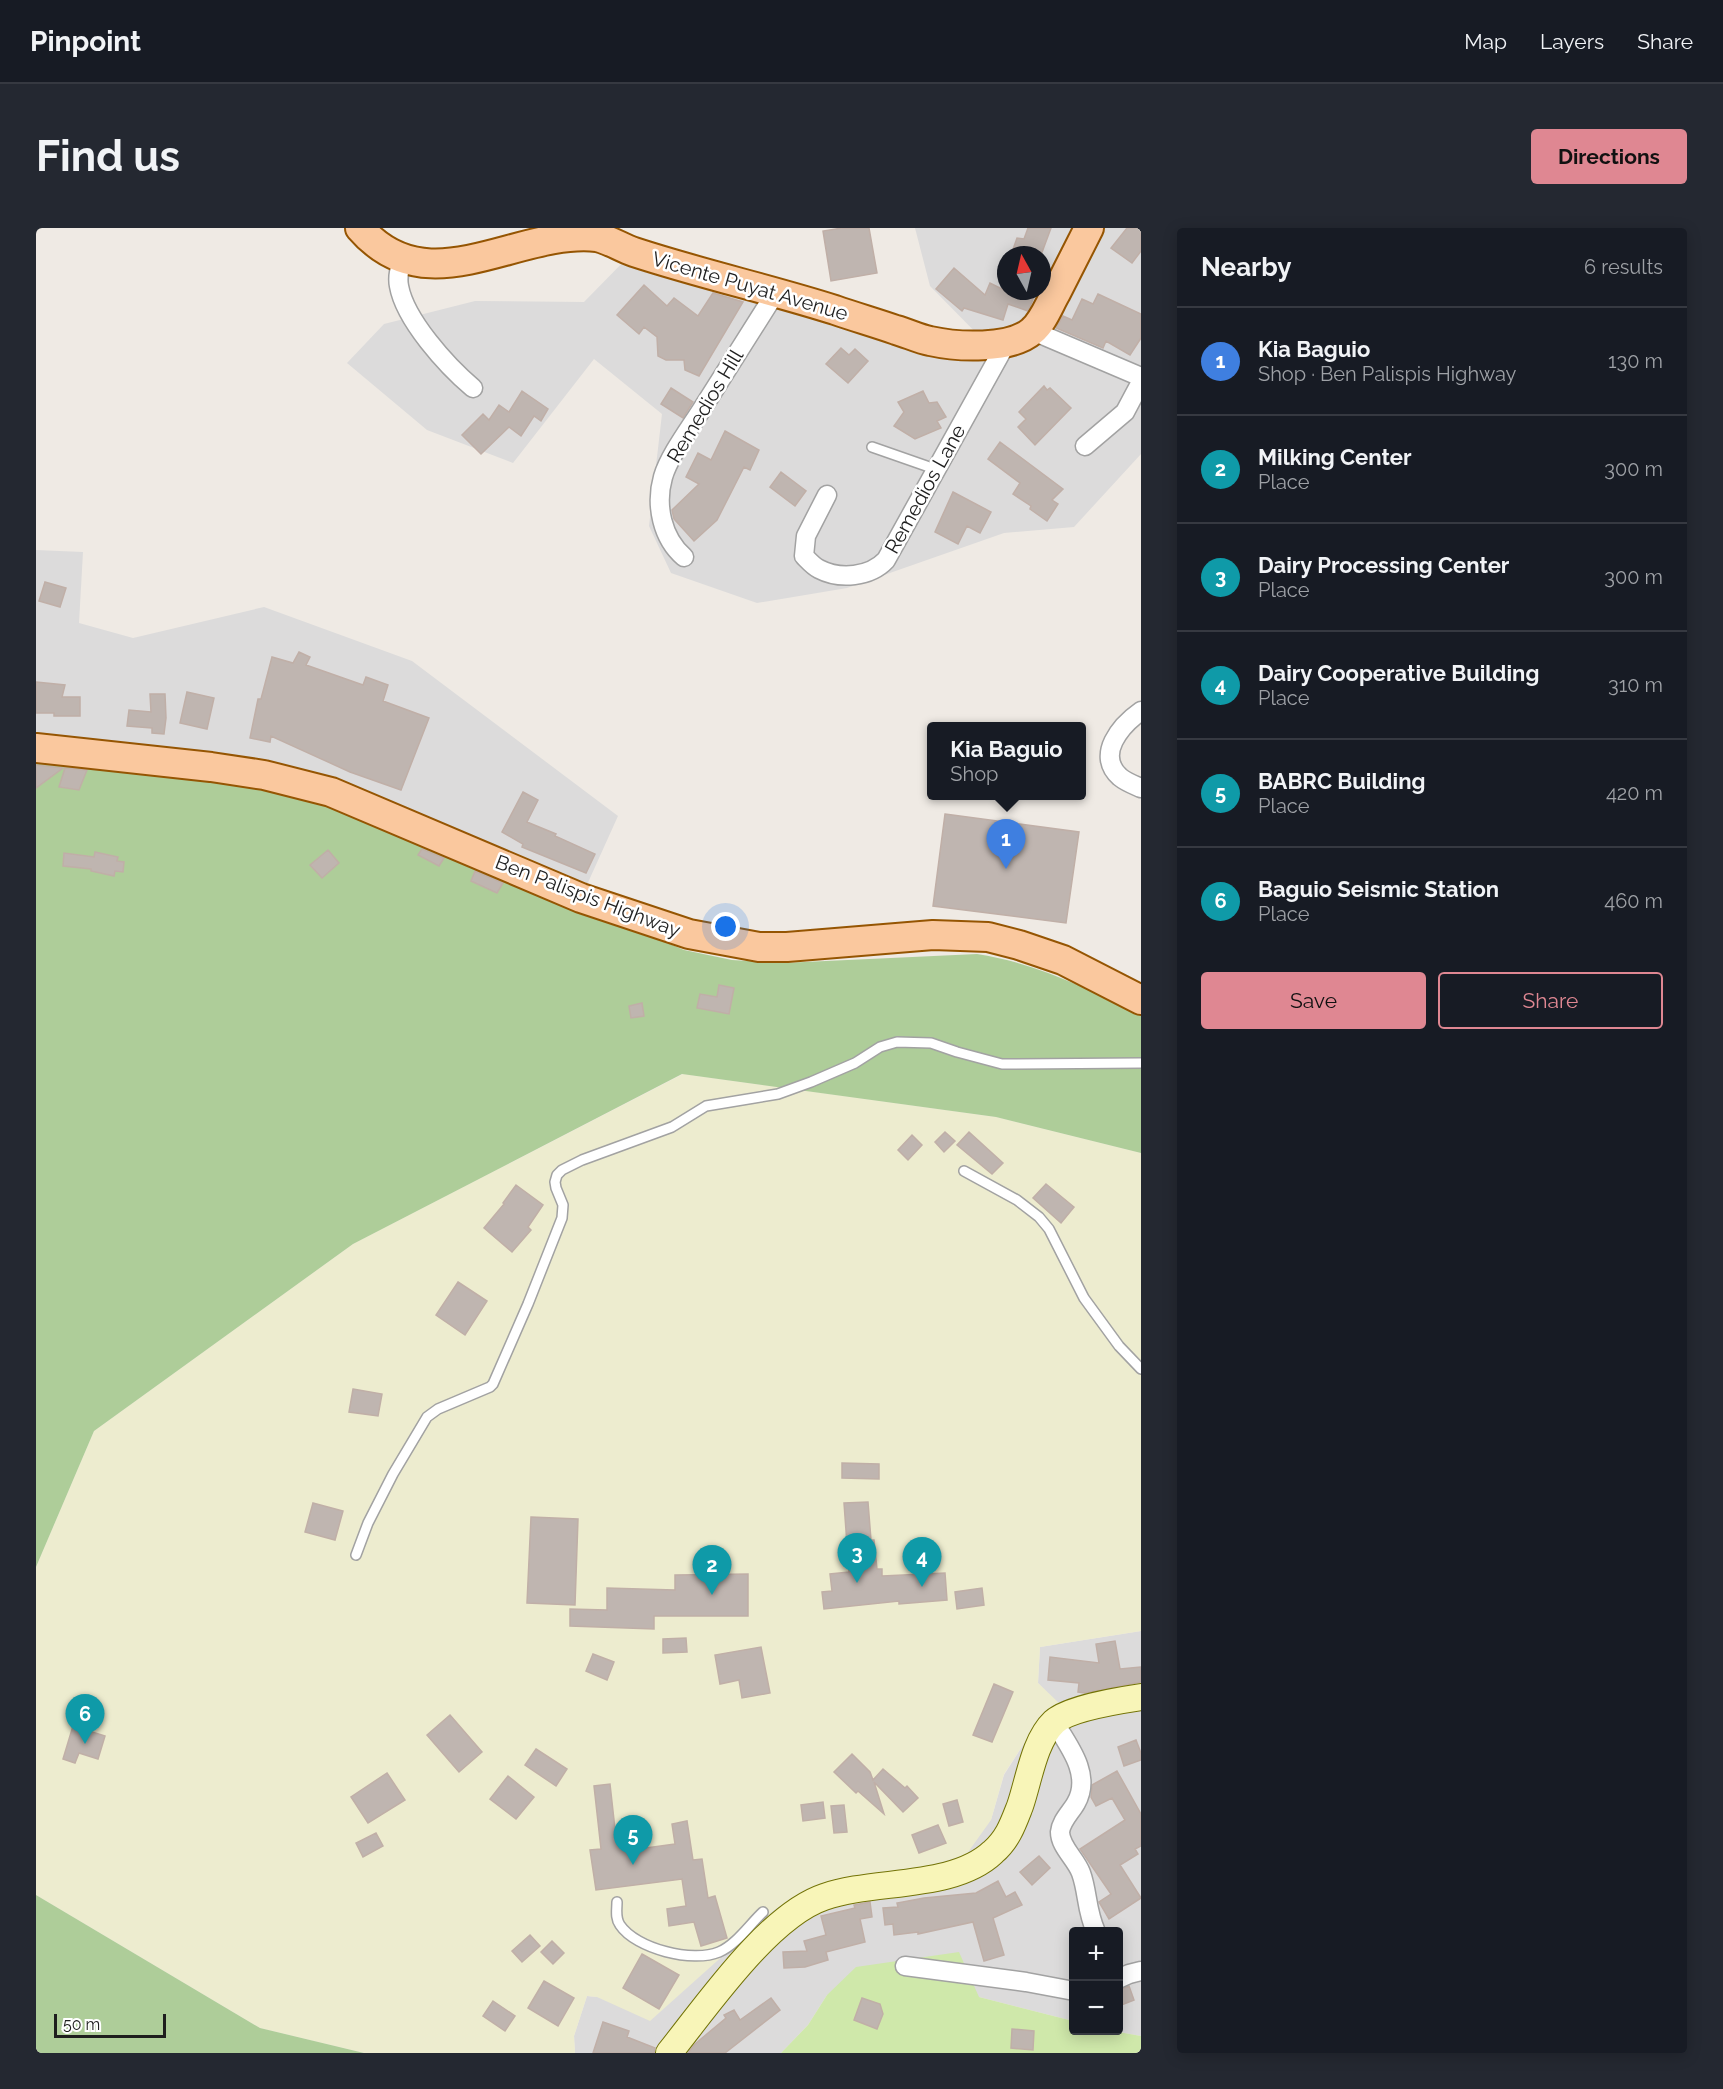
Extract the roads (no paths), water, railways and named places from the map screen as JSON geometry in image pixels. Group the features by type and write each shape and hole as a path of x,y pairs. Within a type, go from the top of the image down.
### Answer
{"main road":[{"name":"Vicente Puyat Avenue","path":"360,228 377,245 393,255 421,260 448,259 546,236 596,236 633,252 776,292 929,341 958,345 988,345 1021,338 1033,331"},
{"path":"1033,331 1089,228"},
{"name":"Ben Palispis Highway","path":"36,748 211,767 264,775 331,792 581,898 698,936 759,947 787,947 933,934 988,938 1019,945 1063,960 1141,1000"}],"street":[{"path":"403,258 398,275 402,298 423,334 441,357 473,388"},
{"name":"Remedios Hill","path":"684,557 675,549 659,510 663,476 684,438 776,292"},
{"path":"1033,331 1141,377"},
{"name":"Remedios Lane","path":"827,495 806,536 804,556 819,569 843,575 865,574 878,569 886,560 1007,342"},
{"path":"1085,446 1125,412 1141,382"},
{"path":"1141,711 1120,729 1110,748 1110,759 1119,777 1141,788"},
{"path":"669,2053 730,1976 775,1928 806,1905 823,1897 850,1890 923,1880 965,1869 991,1854 1011,1831 1037,1753 1054,1722 1068,1714 1141,1697"},
{"path":"1054,1722 1075,1756 1079,1768 1080,1792 1077,1802 1061,1827 1061,1836 1081,1873 1087,1908 1094,1927"},
{"path":"905,1966 1069,1990"}],"lane":[{"path":"872,447 935,469"},
{"path":"357,1555 368,1523 393,1474 427,1418 438,1409 493,1384 562,1218 563,1205 555,1182 562,1170 582,1160 672,1127 706,1106 778,1094 855,1063 880,1047 897,1042 931,1042 957,1052 1002,1064 1141,1063"},
{"path":"964,1171 1017,1200 1039,1217 1049,1229 1084,1298 1119,1346 1141,1369"},
{"path":"617,1902 619,1924 633,1937 653,1947 696,1956 707,1956 725,1949 763,1912"}],"place":[{"name":"Kia Baguio","path":"1006,869"},
{"name":"Dairy Processing Center","path":"857,1583"},
{"name":"Dairy Cooperative Building","path":"922,1587"},
{"name":"Milking Center","path":"712,1595"},
{"name":"Baguio Seismic Station","path":"85,1744"},
{"name":"BABRC Building","path":"633,1865"}]}
